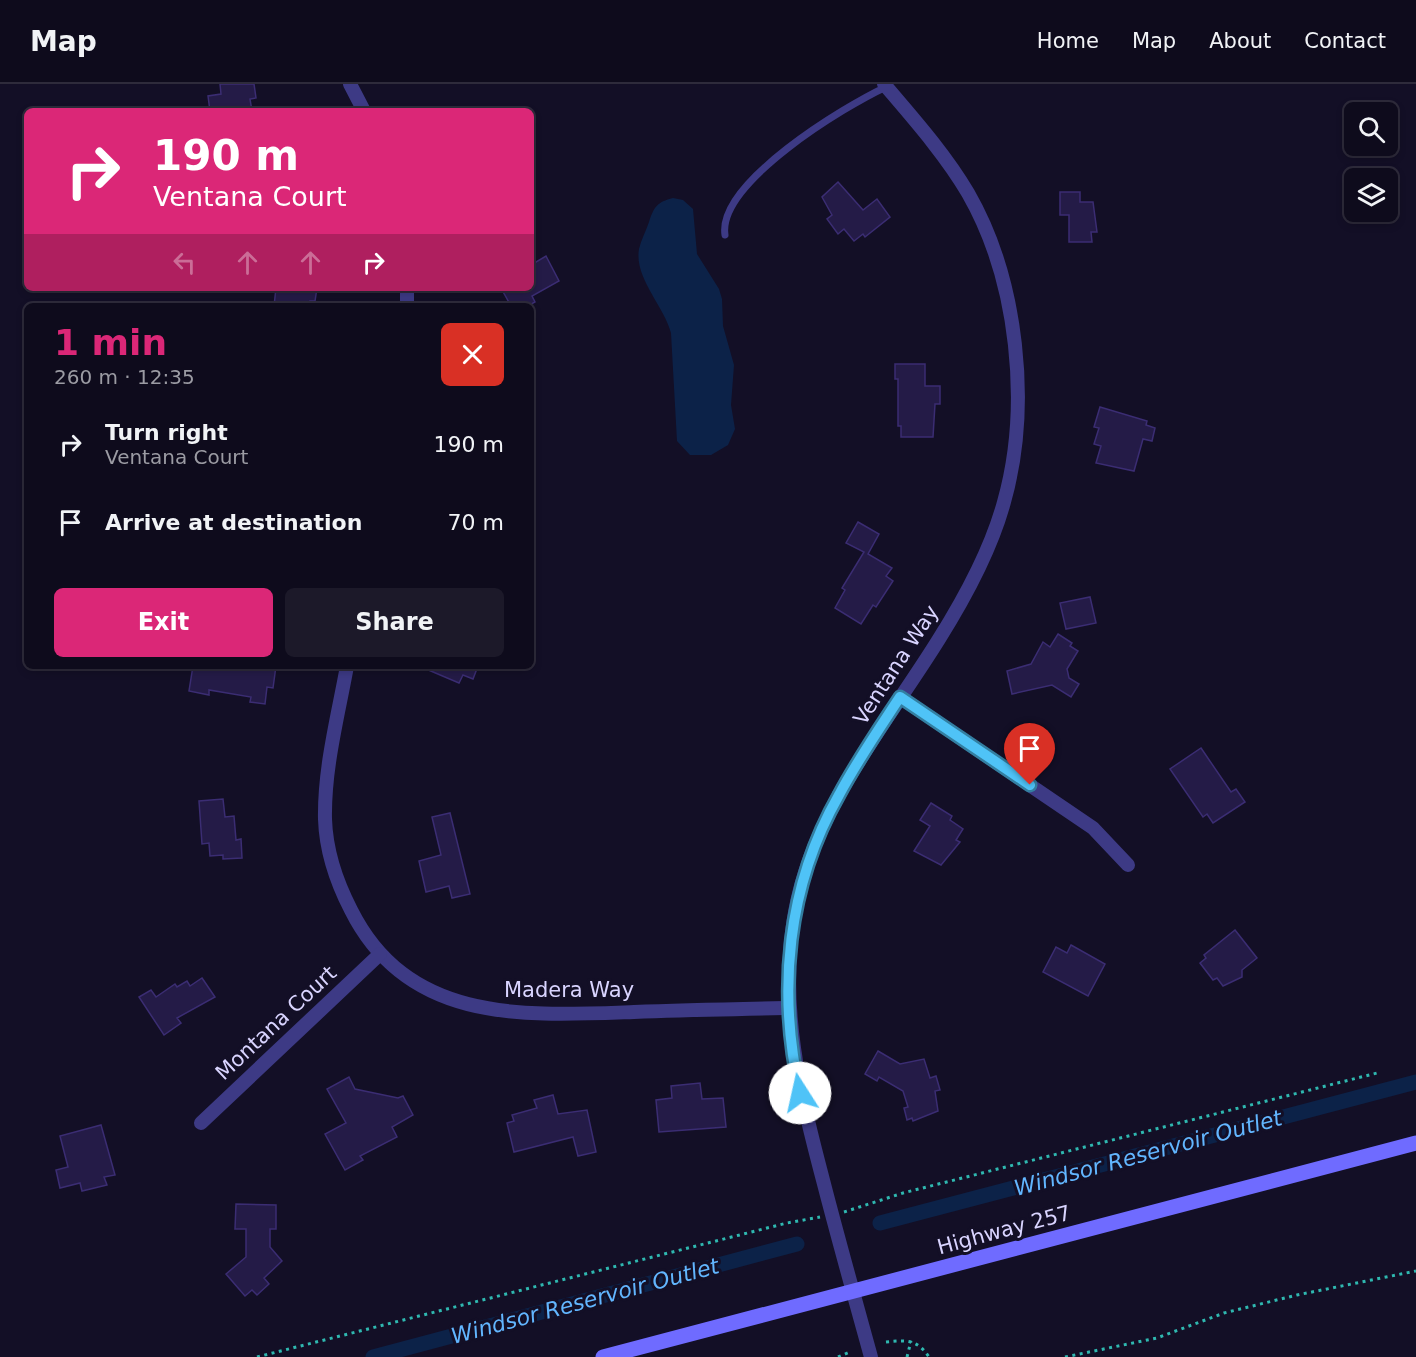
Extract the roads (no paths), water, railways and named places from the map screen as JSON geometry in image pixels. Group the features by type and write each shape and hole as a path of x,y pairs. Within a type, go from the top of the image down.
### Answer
{"main road":[{"name":"Highway 257","path":"603,1357 1416,1143"}],"street":[{"path":"350,84 362,108"},
{"name":"Ventana Way","path":"871,1357 801,1097 788,1008 791,938 796,908 811,853 838,795 960,603 1000,517 1011,466 1018,375 1007,297 984,227 968,194 946,160 885,86"},
{"name":"Madera Way","path":"346,669 326,788 326,836 330,857 343,894 366,938 380,954 422,986 443,998 502,1012 581,1014 788,1008"},
{"path":"900,697 1093,828 1128,865"},
{"name":"Montana Court","path":"201,1123 380,954"}],"lane":[{"path":"725,235 723,220 730,206 766,167 842,110 885,86"}],"water":[{"path":"673,198 683,200 693,209 697,254 719,289 722,299 723,326 734,365 731,405 735,429 728,445 711,455 690,455 677,441 671,333 645,281 639,260 639,249 655,209 663,201"}],"waterway":[{"name":"Windsor Reservoir Outlet","path":"880,1223 1416,1082"},
{"name":"Windsor Reservoir Outlet","path":"373,1357 797,1244"}]}
